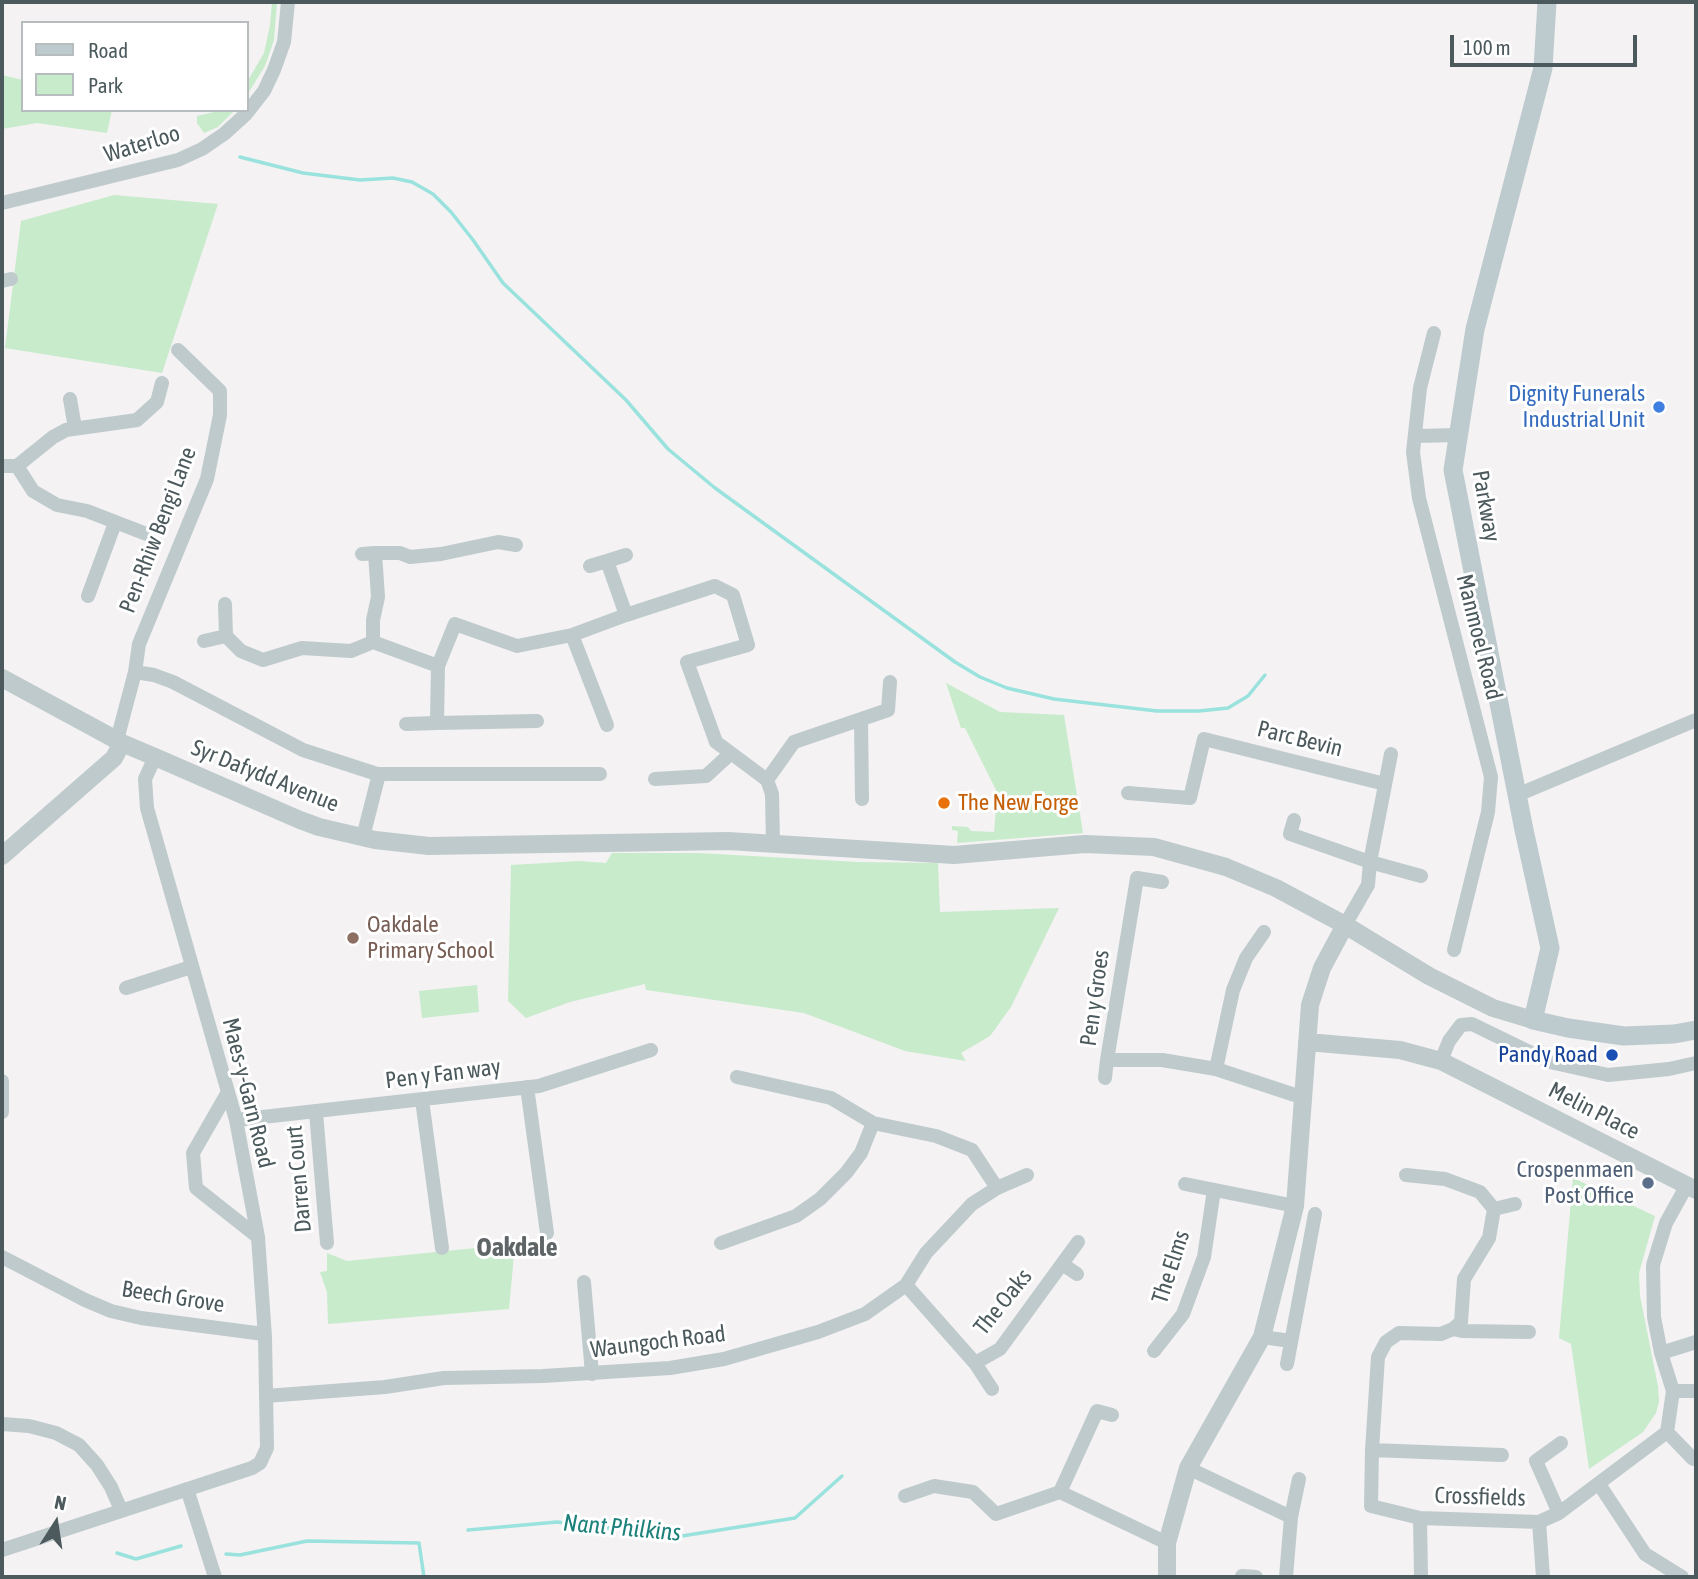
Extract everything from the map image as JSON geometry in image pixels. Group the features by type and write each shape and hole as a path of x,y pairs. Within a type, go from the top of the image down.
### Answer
{"main road":[{"name":"Parkway","path":"1533,1020 1549,948 1453,470 1475,328 1543,68 1547,2"},
{"path":"1533,1020 1624,1036 1674,1034 1696,1030"}],"street":[{"name":"Waterloo","path":"248,110 264,90 274,70 284,42 288,2"},
{"name":"Waterloo","path":"2,203 178,160 202,149 224,134 246,112"},
{"name":"Manmoel Road","path":"1434,333 1420,388 1413,452 1419,498 1491,777 1488,812 1454,950"},
{"name":"Pen-Rhiw Bengi Lane","path":"120,741 139,644 207,480 220,415 220,391 178,349"},
{"path":"2,466 17,466 66,430 137,420 156,402 162,383"},
{"path":"70,399 75,428"},
{"path":"1415,436 1458,435"},
{"path":"17,466 33,491 44,499 57,505 87,511 149,535"},
{"path":"88,596 115,523"},
{"path":"373,642 373,620 378,597 368,554 400,552 410,557 441,554 498,542 516,545"},
{"path":"590,566 626,555"},
{"path":"607,561 626,615"},
{"path":"437,723 438,666 456,624 517,646 572,635 715,586 733,595 748,645 687,662 716,743 767,780 772,794 773,844"},
{"path":"225,604 226,636 241,651 263,660 302,648 351,651 373,642 438,666"},
{"path":"572,635 607,725"},
{"path":"204,640 226,636"},
{"path":"135,672 173,682 303,750 379,774 600,774"},
{"name":"Syr Dafydd Avenue","path":"2,678 155,757 300,820 363,837 429,846 728,841 954,855 1085,844 1154,847 1226,867 1276,888 1345,925 1429,976 1493,1008 1533,1020"},
{"path":"767,780 794,743 888,710 890,682"},
{"path":"861,719 862,799"},
{"path":"1517,795 1696,720"},
{"path":"406,724 537,721"},
{"name":"Parc Bevin","path":"1128,793 1190,798 1204,739 1385,784"},
{"path":"2,856 114,758 120,741"},
{"path":"655,779 706,776 730,754"},
{"path":"1167,1577 1167,1543 1188,1468 1262,1337 1295,1206 1310,1005 1322,968 1368,885 1391,754"},
{"name":"Maes-y-Garn Road","path":"155,757 145,779 147,808 236,1120 258,1237 264,1334 267,1448 260,1462 252,1468 187,1489"},
{"path":"363,837 379,774"},
{"path":"1294,820 1290,834 1420,876"},
{"name":"Pen y Groes","path":"1162,882 1133,874 1107,1060 1162,1060 1216,1069 1304,1098"},
{"path":"1216,1069 1233,990 1246,958 1264,932"},
{"path":"126,988 191,967"},
{"path":"1441,1061 1449,1041 1461,1025 1472,1024 1550,1062 1608,1075 1669,1069 1696,1063"},
{"name":"Melin Place","path":"1307,1042 1400,1050 1441,1061 1692,1188"},
{"name":"Pen y Fan way","path":"236,1120 527,1087 651,1050"},
{"path":"1105,1078 1107,1060"},
{"path":"737,1077 831,1098 873,1123 936,1136 972,1150 997,1188"},
{"path":"2,1081 2,1112"},
{"path":"527,1087 547,1233"},
{"path":"228,1092 193,1153 196,1188 258,1237"},
{"path":"422,1100 442,1248"},
{"name":"Darren Court","path":"316,1112 327,1243"},
{"path":"721,1243 796,1216 820,1199 846,1173 861,1153 873,1123"},
{"name":"Waungoch Road","path":"266,1396 385,1387 444,1378 592,1374 670,1368 724,1359 767,1347 818,1332 864,1314 906,1285 926,1253 972,1204 997,1188 1027,1175"},
{"path":"1406,1175 1445,1179 1480,1192 1494,1209 1489,1237 1464,1279 1461,1322 1441,1334 1399,1333 1387,1342 1378,1357 1372,1450 1502,1455"},
{"path":"1185,1184 1295,1206"},
{"path":"1692,1188 1666,1223 1653,1265 1654,1317 1661,1353 1673,1391 1667,1432 1696,1459"},
{"name":"The Elms","path":"1154,1351 1183,1314 1204,1257 1214,1190"},
{"path":"1494,1209 1515,1204"},
{"path":"1287,1364 1315,1214"},
{"path":"1289,1236 1311,1238"},
{"name":"The Oaks","path":"975,1363 1000,1349 1078,1242"},
{"name":"Beech Grove","path":"2,1257 111,1311 141,1318 264,1334"},
{"name":"The Oaks","path":"1062,1265 1077,1274"},
{"path":"584,1282 592,1374"},
{"name":"The Oaks","path":"906,1285 975,1363 992,1389"},
{"path":"1453,1329 1528,1332"},
{"path":"1262,1337 1291,1341"},
{"path":"1661,1353 1696,1342"},
{"path":"1673,1391 1696,1391"},
{"path":"1060,1492 1097,1411 1112,1415"},
{"path":"2,1423 56,1433 79,1445 97,1465 121,1510"},
{"name":"Crossfields","path":"1372,1450 1371,1506 1420,1518 1539,1522 1559,1513 1667,1432"},
{"name":"Crossfields","path":"1559,1513 1536,1461 1561,1443"},
{"path":"1188,1468 1291,1517"},
{"path":"1286,1577 1291,1517 1299,1479"},
{"path":"1600,1484 1645,1554 1682,1577"},
{"path":"905,1496 934,1486 974,1492 996,1514 1060,1492 1167,1543"},
{"path":"2,1550 187,1489 215,1577"},
{"name":"Crossfields","path":"1420,1518 1421,1577"},
{"name":"Crossfields","path":"1539,1522 1543,1577"}],"green space":[{"path":"272,2 277,2 274,40 265,66 248,93 248,80 264,53"},
{"path":"2,75 21,80 21,112 112,112 107,133 37,123 2,129"},
{"path":"214,112 233,112 218,127 204,133 197,123 197,116"},
{"path":"114,195 218,204 162,373 5,348 21,221"},
{"path":"946,683 1000,712 1064,715 1083,833 957,843 958,831 952,830 952,826 968,827 971,831 994,832 997,797 965,728 961,728"},
{"path":"612,853 699,853 858,862 938,863 940,912 1059,908 1011,1007 990,1036 961,1053 966,1061 905,1051 804,1013 646,990 645,984 570,1002 526,1018 508,1001 511,865 579,861 606,863"},
{"path":"477,985 479,1012 422,1018 419,991"},
{"path":"1573,1178 1655,1216 1639,1273 1640,1296 1659,1402 1656,1413 1643,1432 1589,1469 1571,1344 1559,1338"},
{"path":"515,1244 509,1309 328,1324 327,1292 320,1272 327,1271 327,1253 347,1261"}],"waterway":[{"path":"240,157 303,173 360,180 393,178 412,182 433,194 451,212 503,283 626,400 668,449 715,488 955,662 980,677 1007,688 1054,699 1157,711 1199,711 1228,708 1248,696 1265,675"},
{"name":"Nant Philkins","path":"468,1530 557,1522 603,1528 648,1527 682,1536 795,1518 842,1476"},
{"name":"Nant Philkins","path":"226,1554 240,1555 307,1541 419,1543 424,1577"},
{"name":"Nant Philkins","path":"117,1553 136,1559 181,1546"}],"place":[{"name":"Dignity Funerals Industrial Unit","path":"1659,407"},
{"name":"The New Forge","path":"944,803"},
{"name":"Oakdale Primary School","path":"353,938"},
{"name":"Pandy Road","path":"1612,1055"},
{"name":"Crospenmaen Post Office","path":"1648,1183"}],"district":[{"name":"Oakdale","path":"517,1248"}]}
